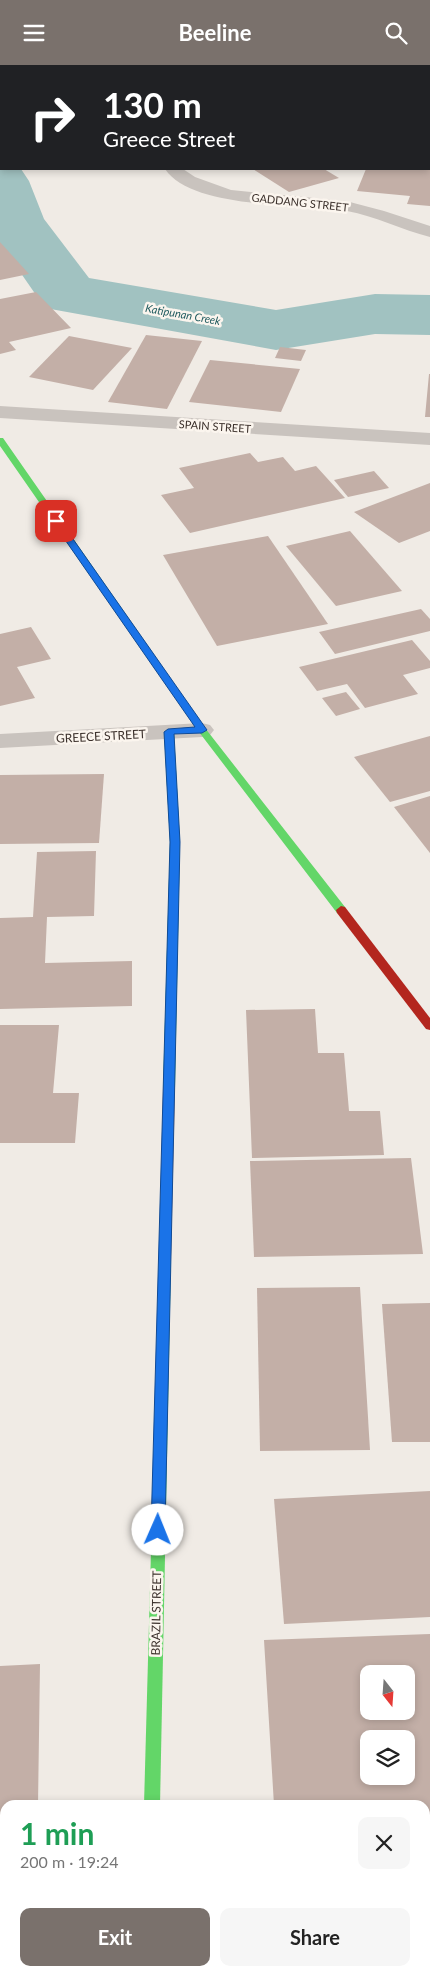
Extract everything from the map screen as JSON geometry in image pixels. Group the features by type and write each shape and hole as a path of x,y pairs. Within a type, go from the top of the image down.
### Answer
{"street":[{"name":"GADDANG STREET","path":"174,170 192,183 237,196 345,206 376,213 430,232"},
{"name":"SPAIN STREET","path":"0,412 430,439"},
{"path":"0,440 202,730 430,1026"},
{"name":"GREECE STREET","path":"0,741 202,730"},
{"name":"BRAZIL STREET","path":"152,1800 175,842 168,732"}],"building":[{"path":"255,170 326,170 339,178 289,192"},
{"path":"366,170 430,170 430,206 407,204 410,196 357,191"},
{"path":"0,242 29,274 0,280"},
{"path":"36,292 71,328 9,342 16,350 0,354 0,299"},
{"path":"146,335 202,341 167,409 108,402"},
{"path":"69,336 132,348 93,390 29,377"},
{"path":"280,347 306,350 301,361 275,358"},
{"path":"210,360 300,369 281,412 189,402"},
{"path":"429,374 430,417 425,417"},
{"path":"250,453 258,462 283,457 295,471 316,466 345,498 190,533 161,495 194,488 179,468"},
{"path":"374,471 389,488 348,497 334,480"},
{"path":"430,483 430,531 399,543 354,512"},
{"path":"350,531 402,591 336,606 286,546"},
{"path":"268,536 328,624 217,646 163,555"},
{"path":"421,609 430,619 430,631 335,654 319,632"},
{"path":"31,627 51,659 17,667 35,698 0,706 0,634"},
{"path":"412,640 430,661 430,668 403,675 418,694 365,708 347,684 317,691 299,667"},
{"path":"346,692 360,709 336,716 322,698"},
{"path":"430,736 430,791 390,802 354,757"},
{"path":"104,774 99,843 0,844 0,775"},
{"path":"430,796 430,853 394,807"},
{"path":"96,851 94,916 47,917 45,963 132,961 132,1006 0,1009 0,918 33,917 37,852"},
{"path":"315,1009 318,1053 344,1053 349,1111 380,1111 384,1155 252,1158 246,1010"},
{"path":"0,1025 59,1025 53,1093 79,1093 75,1143 0,1143"},
{"path":"411,1158 423,1254 254,1257 250,1161"},
{"path":"360,1287 370,1450 260,1451 257,1288"},
{"path":"430,1303 430,1442 392,1442 382,1304"},
{"path":"430,1491 430,1617 284,1624 274,1499"},
{"path":"430,1634 430,1800 274,1800 264,1640"},
{"path":"40,1664 38,1800 0,1800 0,1666"}],"waterway":[{"name":"Katipunan Creek","path":"0,181 15,221 68,294 276,330 375,314 430,315"}],"traffic: fast":[{"path":"0,440 202,730 341,910"},
{"path":"169,732 175,842 169,1088"},
{"path":"152,1800 165,1260"}],"traffic: slow":[{"path":"165,1260 169,1088"}],"traffic: jam":[{"path":"341,910 430,1026"}],"route":[{"path":"56,521 202,730 168,732 175,842 158,1530"}]}
